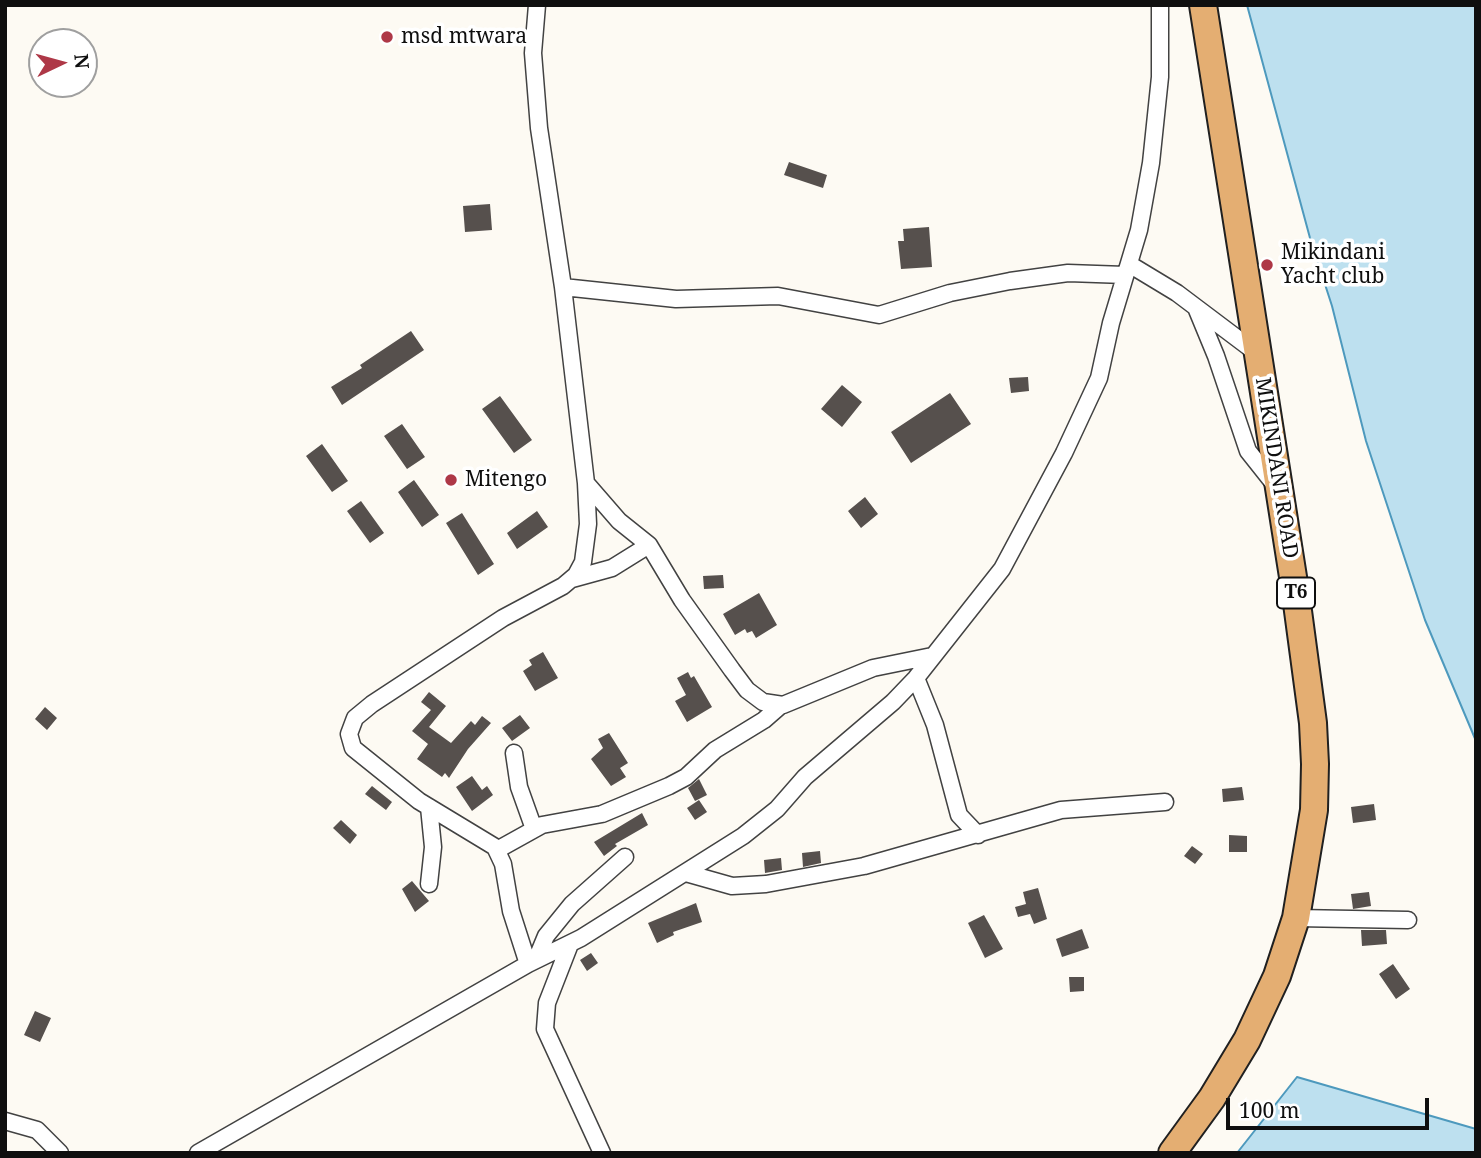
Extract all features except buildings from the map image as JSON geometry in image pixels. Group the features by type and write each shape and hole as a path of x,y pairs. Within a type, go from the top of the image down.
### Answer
{"highway":[{"name":"MIKINDANI ROAD","path":"1172,1153 1212,1098 1247,1040 1277,976 1296,918 1314,810 1312,710 1203,5"}],"street":[{"path":"537,5 533,34 535,80 586,483 587,544 583,562 572,579"},
{"path":"198,1153 532,962 570,944 743,836 777,809 805,777 893,702 916,678 1002,569 1064,453 1099,377 1139,230 1158,115 1160,5"},
{"path":"563,287 677,299 778,296 879,315 950,293 1010,281 1068,273 1127,270 1177,293 1258,354"},
{"path":"1197,310 1216,356 1248,451 1280,491"},
{"path":"586,483 619,521 649,545 682,600 747,690 763,702 780,706"},
{"path":"532,962 511,911 503,864 497,850 482,837 429,807 354,748 349,737 350,723 372,704 503,618 572,579 612,568 649,545"},
{"path":"497,850 534,829 555,821 602,814 669,786 686,777 715,750 764,720 780,706 873,668 932,656"},
{"path":"916,678 935,725 959,815 978,835"},
{"path":"514,752 519,787 534,829"},
{"path":"686,873 732,886 766,884 864,866 1061,810 1165,802"},
{"path":"429,807 433,847 429,884"},
{"path":"532,962 546,936 572,904 625,857"},
{"path":"1296,918 1408,920"},
{"path":"570,944 547,1003 545,1029 602,1153"},
{"path":"5,1121 37,1130 60,1153"}],"water":[{"path":"1247,5 1476,5 1476,741 1425,620 1366,441 1332,306 1310,238"},
{"path":"1297,1077 1476,1129 1476,1153 1237,1153"}],"place":[{"name":"msd mtwara","path":"387,37"},
{"name":"Mikindani Yacht club","path":"1267,265"},
{"name":"Mitengo","path":"451,480"}]}
